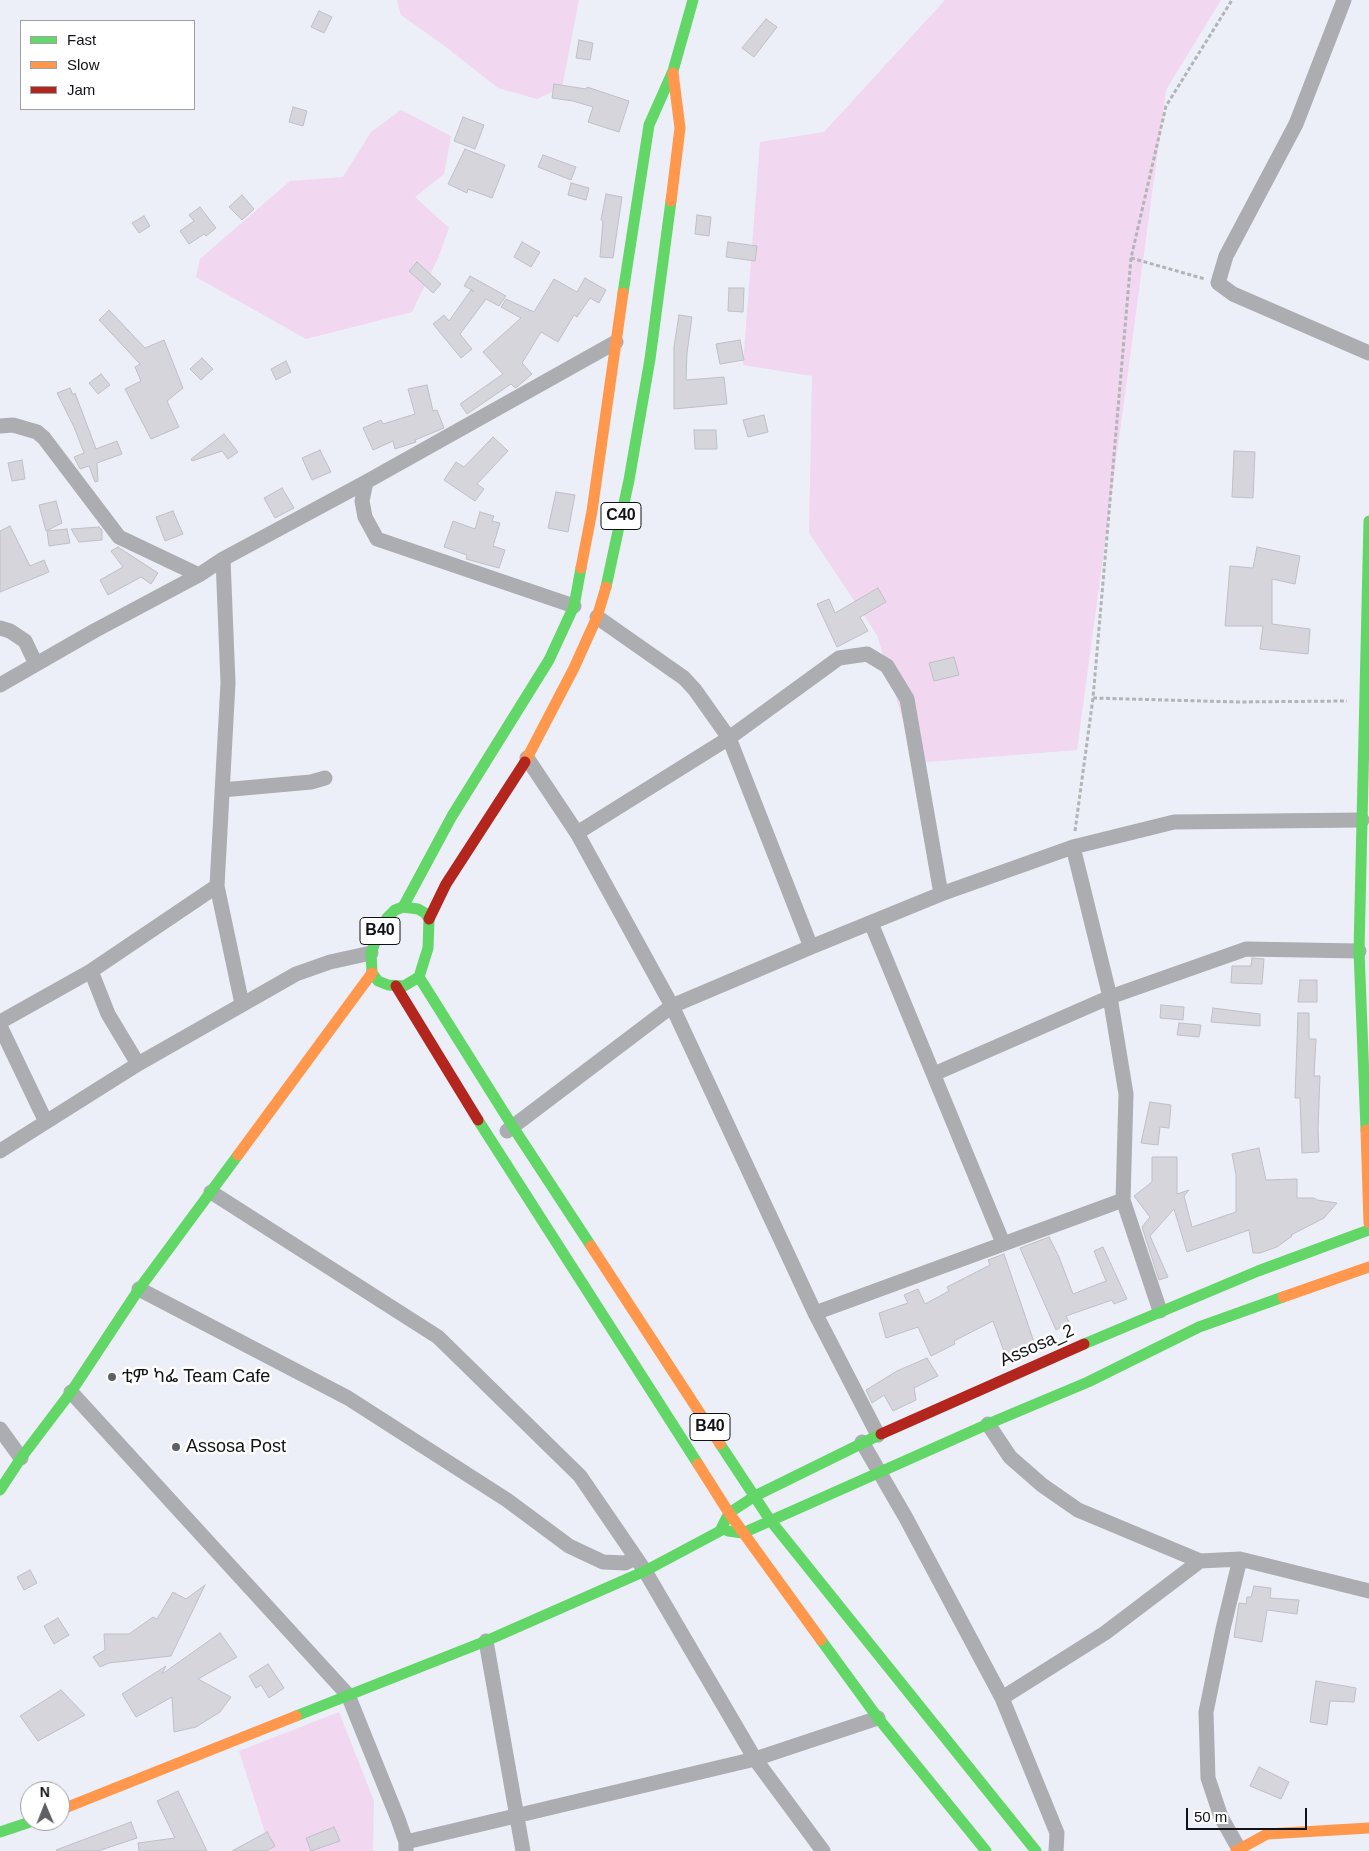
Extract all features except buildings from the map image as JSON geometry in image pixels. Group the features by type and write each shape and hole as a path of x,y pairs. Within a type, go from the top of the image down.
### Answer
{"main road":[{"name":"C40","path":"429,919 446,884 527,758 574,668 597,617 610,571 607,513 616,342 649,126 673,71 693,0"},
{"name":"C40","path":"403,907 452,816 549,660 574,606 607,513 650,359 680,128 673,71"},
{"path":"1369,521 1362,820 1365,900 1359,951 1369,1224"},
{"name":"B40","path":"372,973 371,954 378,934 387,918 395,910 403,907 418,909 425,913 429,919"},
{"path":"0,1490 71,1392 139,1290 372,973 378,981 396,986 411,983 419,977 428,948 429,919"},
{"name":"B40","path":"419,977 513,1127 770,1520 1036,1851"},
{"name":"B40","path":"396,986 492,1142 729,1513 878,1718 986,1851"},
{"name":"Assosa_2","path":"729,1513 755,1496 862,1442 1160,1311 1258,1271 1369,1230"},
{"path":"720,1530 743,1533 988,1424 1088,1382 1199,1327 1369,1266"},
{"path":"70,1806 486,1641 645,1571 720,1530 729,1513"},
{"path":"0,1832 20,1826"},
{"path":"1238,1850 1267,1834 1369,1828"}],"street":[{"path":"1344,0 1296,124 1226,256 1218,283 1232,294 1369,353"},
{"path":"0,685 198,575 223,559 366,482 616,342"},
{"path":"0,426 13,426 38,432 119,536 198,575"},
{"path":"366,482 362,501 364,517 377,539 574,606"},
{"path":"223,559 228,683 217,886 242,1004"},
{"path":"597,617 684,678 696,690 729,738 811,947"},
{"path":"0,628 10,631 25,642 36,664"},
{"path":"577,833 729,738 839,658 867,654 887,666 907,699 941,894"},
{"path":"527,758 577,833 672,1006 815,1313 878,1435"},
{"path":"222,790 311,782 325,778"},
{"path":"492,1142 672,1006 941,894 1073,846 1174,822 1362,820"},
{"path":"1073,846 1110,997 1126,1094 1123,1200 1160,1311"},
{"path":"0,1022 91,971 217,886"},
{"path":"871,923 1003,1243"},
{"path":"934,1074 1110,997 1246,949 1359,951"},
{"path":"0,1151 138,1064 296,974 330,962 371,954"},
{"path":"91,971 108,1014 138,1064"},
{"path":"0,1026 46,1122"},
{"path":"211,1192 438,1338 580,1476 645,1571 756,1759 823,1851"},
{"path":"815,1313 1123,1200"},
{"path":"139,1290 348,1398 507,1500 569,1546 603,1562 625,1563 635,1558"},
{"path":"71,1392 348,1695 398,1819 406,1847 518,1815 756,1759 878,1718"},
{"path":"988,1424 1010,1457 1042,1484 1078,1510 1200,1561 1240,1559 1369,1592"},
{"path":"0,1429 22,1458"},
{"path":"862,1442 906,1518 1002,1698 1057,1833 1056,1851"},
{"path":"1238,1850 1221,1816 1208,1778 1206,1712 1240,1559"},
{"path":"1002,1698 1105,1633 1200,1561"},
{"path":"486,1641 523,1851"}],"path":[{"path":"1073,846 1093,698 1131,258 1166,106 1232,0"},
{"path":"1131,258 1218,283"},
{"path":"1093,698 1238,702 1364,700"}],"shaded area":[{"path":"397,0 579,0 562,87 537,99 498,88 401,15"},
{"path":"945,0 1221,0 1166,90 1077,750 916,763 877,635 809,533 812,376 743,365 760,142 824,132"},
{"path":"401,110 451,136 444,174 415,197 449,228 439,256 412,312 306,339 196,277 200,259 290,181 343,177 371,132"},
{"path":"339,1712 374,1801 373,1851 271,1851 239,1751"}],"traffic: fast":[{"path":"623,293 649,125 673,71 693,0"},
{"path":"606,587 629,480 650,359 671,201"},
{"path":"1366,1130 1359,951 1369,521"},
{"path":"403,907 452,816 549,660 574,606 581,568"},
{"path":"403,907 418,909 425,913 429,919 428,948 419,977 404,986 388,985 378,981 372,973 371,953 380,929 387,918 395,910 403,907"},
{"path":"419,977 513,1127 591,1246"},
{"path":"478,1120 698,1464"},
{"path":"0,1490 21,1458 71,1392 139,1289 238,1155"},
{"path":"1084,1344 1258,1271 1369,1230"},
{"path":"728,1531 743,1533 988,1424 1088,1382 1199,1327 1283,1297"},
{"path":"296,1716 486,1641 645,1571 720,1531 729,1513 755,1496 881,1434"},
{"path":"720,1444 770,1520 1036,1851"},
{"path":"821,1640 878,1718 986,1851"},
{"path":"0,1832 20,1825"}],"traffic: slow":[{"path":"671,201 680,128 673,73"},
{"path":"581,568 592,511 623,293"},
{"path":"525,762 574,668 597,617 606,587"},
{"path":"238,1155 372,973"},
{"path":"1366,1130 1369,1223"},
{"path":"591,1246 720,1444"},
{"path":"1283,1297 1369,1267"},
{"path":"698,1464 729,1513 821,1640"},
{"path":"70,1806 296,1716"},
{"path":"1236,1851 1267,1834 1369,1828"}],"traffic: jam":[{"path":"429,919 446,884 525,762"},
{"path":"396,986 478,1120"},
{"path":"881,1434 1084,1344"}],"place":[{"name":"ቲም ካፌ Team Cafe","path":"112,1377"},
{"name":"Assosa Post","path":"176,1447"}]}
